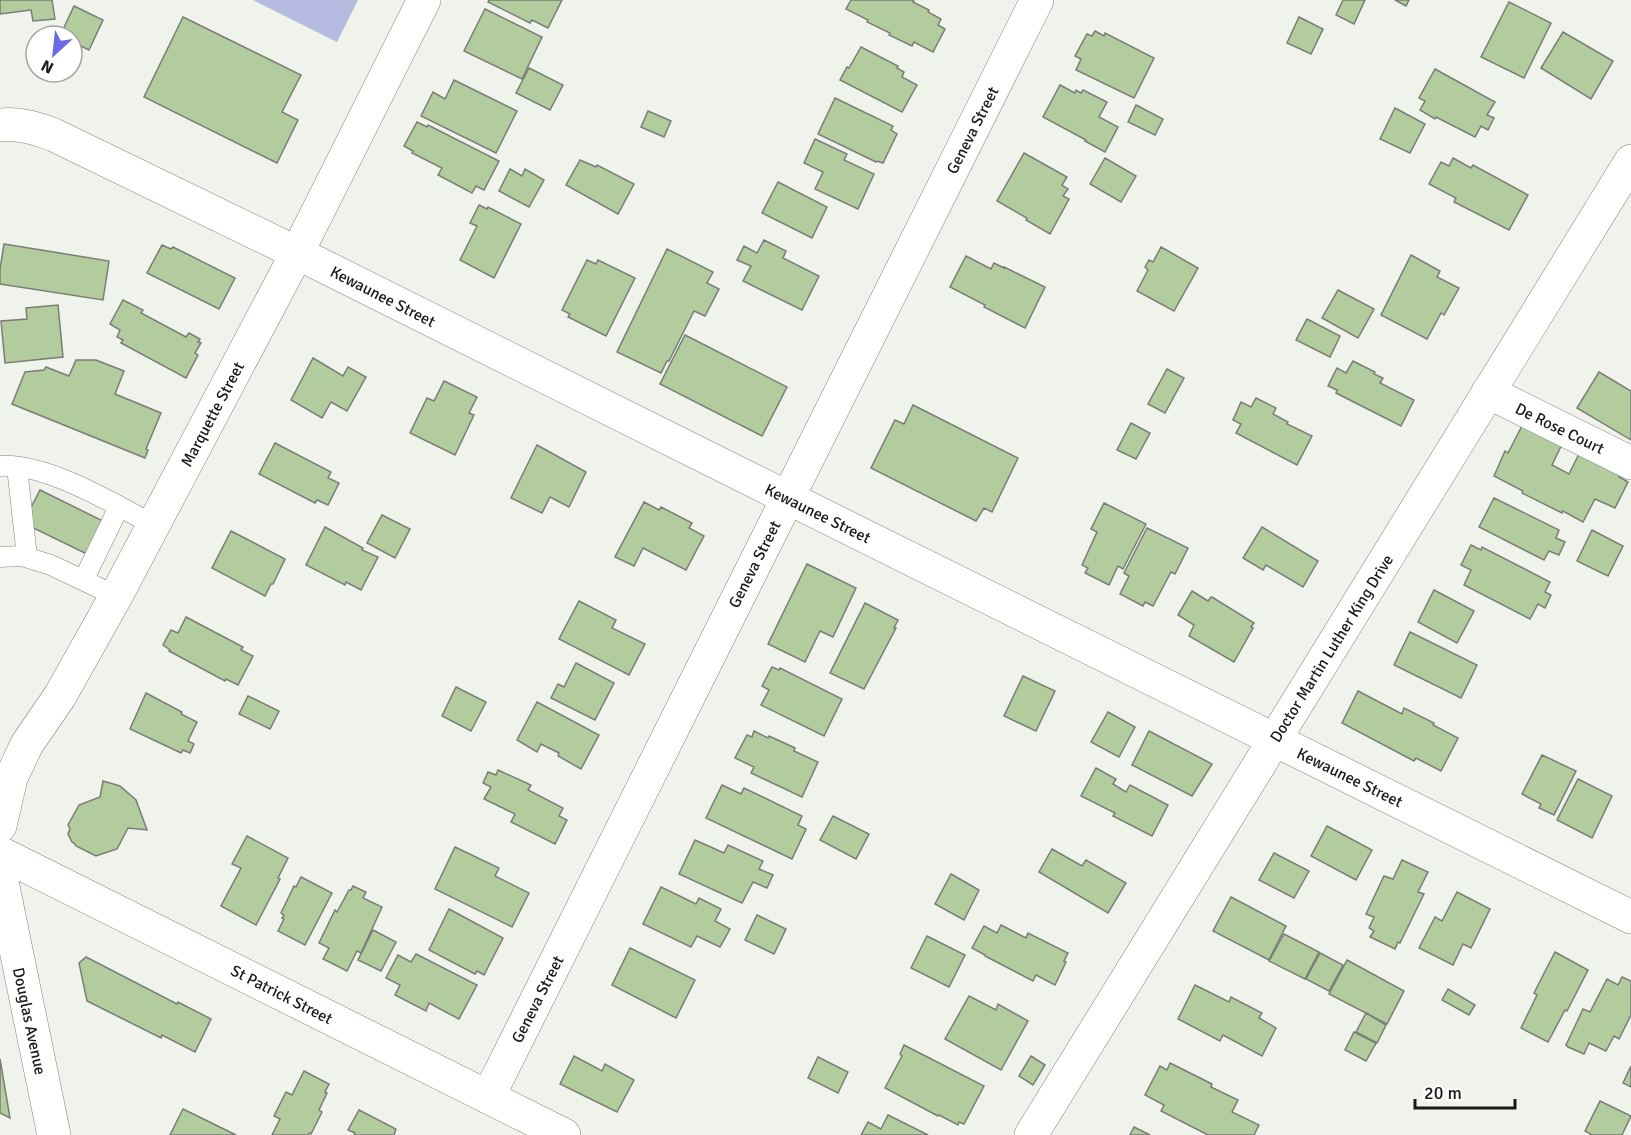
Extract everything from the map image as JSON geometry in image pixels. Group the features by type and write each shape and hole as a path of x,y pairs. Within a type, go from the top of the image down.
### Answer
{"street":[{"name":"Marquette Street","path":"0,826 11,778 27,744 60,696 154,525 297,253 424,0"},
{"name":"Geneva Street","path":"488,1097 1036,0"},
{"name":"Kewaunee Street","path":"0,125 14,124 54,135 297,253 1631,917"},
{"name":"Doctor Martin Luther King Drive","path":"1032,1135 1631,161"},
{"name":"De Rose Court","path":"1488,392 1631,464"},
{"name":"St Patrick Street","path":"0,853 564,1135"},
{"name":"Douglas Avenue","path":"0,872 54,1135"}],"lane":[{"path":"27,557 8,467 53,475 154,525"},
{"path":"84,579 119,507"},
{"path":"0,557 27,557 51,565 116,596"}],"shaded area":[{"path":"253,0 358,0 337,42"}],"building":[{"path":"0,0 52,0 55,19 33,21 31,10 0,14"},
{"path":"489,0 562,0 548,28 532,20 530,23 488,2"},
{"path":"851,0 914,0 913,2 941,19 938,25 945,29 933,52 914,42 912,46 846,9"},
{"path":"1343,0 1365,0 1354,24 1336,15"},
{"path":"1395,0 1409,0 1406,6"},
{"path":"1509,2 1551,23 1524,78 1481,57"},
{"path":"74,6 103,20 89,50 84,48 84,24 66,24"},
{"path":"485,9 542,37 522,79 464,51"},
{"path":"183,17 301,75 282,112 298,120 277,163 144,97"},
{"path":"1299,17 1323,29 1311,54 1287,43"},
{"path":"1095,31 1104,36 1105,33 1154,58 1134,98 1076,70 1081,59 1075,56 1087,34 1092,36"},
{"path":"1563,32 1613,61 1591,99 1541,68"},
{"path":"861,47 898,66 897,68 904,72 902,77 917,85 902,112 840,80"},
{"path":"529,68 563,85 550,110 516,93"},
{"path":"1435,69 1495,102 1487,115 1494,118 1488,130 1481,126 1475,137 1420,110 1425,101 1419,98"},
{"path":"454,80 517,111 496,153 421,116 433,92 445,99"},
{"path":"1060,85 1075,93 1076,90 1081,93 1083,90 1107,102 1099,117 1118,127 1105,152 1043,117"},
{"path":"835,98 893,126 891,130 897,134 883,163 876,162 818,134"},
{"path":"1136,105 1163,119 1155,135 1128,122"},
{"path":"1395,108 1425,124 1410,153 1380,139"},
{"path":"648,111 671,121 664,137 641,127"},
{"path":"417,122 427,127 428,125 499,161 484,190 476,186 472,193 438,175 442,168 412,153 413,151 404,146"},
{"path":"815,139 847,154 844,160 874,174 858,209 815,189 823,172 804,163"},
{"path":"1024,153 1067,177 1062,185 1068,189 1063,196 1069,199 1050,234 997,201"},
{"path":"1105,158 1136,176 1121,202 1090,184"},
{"path":"1453,158 1471,168 1473,165 1528,195 1509,230 1454,202 1456,198 1429,184 1441,162 1449,166"},
{"path":"580,160 596,167 597,165 634,184 618,214 566,185"},
{"path":"510,169 522,176 525,169 544,180 529,207 499,191"},
{"path":"778,182 827,207 812,238 762,213"},
{"path":"479,205 487,209 488,207 521,224 494,278 460,260 477,226 470,223"},
{"path":"764,240 786,251 783,258 819,276 802,310 743,281 751,266 737,260 744,246 757,253"},
{"path":"4,244 109,261 103,300 0,284"},
{"path":"162,245 171,249 173,247 235,278 219,309 147,273"},
{"path":"1161,247 1198,268 1174,311 1137,291 1148,270 1145,267 1149,260 1153,262"},
{"path":"667,249 713,272 707,283 719,289 705,316 694,311 661,373 617,352"},
{"path":"1411,255 1440,271 1437,277 1459,288 1444,315 1441,313 1427,339 1381,315"},
{"path":"966,256 991,269 994,263 1045,287 1025,328 950,287"},
{"path":"587,260 596,264 598,260 635,278 606,336 568,317 570,314 562,310"},
{"path":"1338,290 1374,309 1358,338 1322,318"},
{"path":"123,300 143,310 141,313 186,337 189,333 200,339 198,342 201,343 195,353 198,355 186,378 121,343 123,340 117,337 120,330 110,324"},
{"path":"58,305 63,357 5,363 1,321 27,319 26,308"},
{"path":"1307,319 1340,336 1330,357 1296,340"},
{"path":"685,335 787,387 762,436 660,384"},
{"path":"313,358 343,376 348,367 366,377 347,411 331,402 322,418 291,400"},
{"path":"76,360 96,360 124,371 115,394 161,413 146,449 148,450 145,458 12,404 25,372 44,370 46,367 69,376"},
{"path":"1353,361 1383,378 1380,383 1414,400 1401,426 1336,393 1337,390 1328,386 1337,368 1346,373"},
{"path":"1167,369 1184,378 1165,413 1148,404"},
{"path":"1599,372 1631,391 1631,440 1577,408"},
{"path":"444,381 477,397 469,413 474,415 455,455 410,433 427,398 434,401"},
{"path":"1256,398 1276,408 1273,414 1288,422 1287,424 1312,436 1297,465 1236,433 1241,424 1233,420 1241,402 1251,407"},
{"path":"913,405 1018,458 992,512 984,508 976,521 871,468 895,420 904,424"},
{"path":"1525,420 1564,440 1552,465 1569,474 1581,450 1622,470 1619,477 1628,482 1615,508 1595,499 1583,522 1522,493 1523,491 1494,476 1505,451 1508,453"},
{"path":"1131,423 1150,433 1136,459 1117,450"},
{"path":"275,443 331,472 328,478 339,483 328,505 317,500 315,503 259,474"},
{"path":"537,445 586,472 569,507 550,497 542,513 511,498"},
{"path":"40,490 107,523 91,556 23,523"},
{"path":"1494,498 1559,530 1556,538 1565,542 1559,555 1549,551 1544,560 1479,527"},
{"path":"644,502 659,510 661,507 692,523 689,528 704,536 686,570 643,548 634,566 615,557"},
{"path":"1104,503 1146,524 1123,569 1118,566 1109,585 1085,573 1088,568 1082,565 1097,532 1091,529"},
{"path":"382,515 410,529 395,558 367,543"},
{"path":"325,527 378,557 361,590 346,582 345,585 306,565"},
{"path":"1262,527 1318,561 1303,587 1266,565 1263,570 1243,558"},
{"path":"1147,528 1188,548 1175,574 1171,572 1153,606 1145,602 1143,606 1120,594 1129,576 1124,573"},
{"path":"1592,530 1623,546 1608,576 1577,561"},
{"path":"231,531 285,559 265,596 212,568"},
{"path":"1471,545 1481,550 1482,547 1550,582 1545,592 1551,595 1545,608 1538,604 1530,619 1464,585 1471,570 1461,565"},
{"path":"807,564 856,588 833,637 820,631 805,662 768,644"},
{"path":"1434,590 1474,611 1457,643 1418,622"},
{"path":"1192,591 1208,601 1212,597 1254,623 1234,662 1189,636 1194,625 1178,615"},
{"path":"579,601 616,620 612,628 645,644 629,675 559,639"},
{"path":"865,603 898,620 864,689 830,673"},
{"path":"186,617 243,647 241,650 253,656 238,685 226,679 225,681 169,651 163,645 171,630 178,633"},
{"path":"1410,632 1477,665 1461,698 1394,665"},
{"path":"576,663 614,683 595,720 551,698 558,684 564,687"},
{"path":"772,667 779,670 780,668 842,699 824,736 761,705 769,690 762,686"},
{"path":"1023,676 1055,691 1036,731 1004,716"},
{"path":"456,687 486,702 471,731 442,716"},
{"path":"1358,691 1402,714 1404,708 1458,738 1441,771 1416,758 1414,761 1342,723"},
{"path":"146,693 197,722 188,741 194,744 190,753 183,750 181,753 130,729"},
{"path":"248,696 279,711 270,729 239,714"},
{"path":"537,702 599,735 581,769 558,756 559,753 541,744 537,752 517,740"},
{"path":"1108,712 1135,727 1119,757 1091,742"},
{"path":"754,731 795,748 794,751 818,762 802,797 751,773 754,767 735,758 747,735 752,737"},
{"path":"1149,731 1212,764 1192,796 1132,765"},
{"path":"1542,755 1576,771 1554,815 1539,808 1541,804 1522,794"},
{"path":"1096,768 1116,779 1113,784 1126,792 1130,785 1168,805 1152,836 1113,816 1115,813 1081,796"},
{"path":"498,770 531,785 528,790 563,808 559,816 567,820 555,844 511,822 515,814 484,799 491,787 483,783 488,772 496,775"},
{"path":"1578,779 1612,796 1592,838 1557,820"},
{"path":"103,781 120,786 136,800 147,830 128,828 117,849 96,856 72,842 68,834 70,829 68,825 79,805 100,797"},
{"path":"722,785 741,794 744,788 802,816 798,825 806,829 792,859 706,818"},
{"path":"833,816 869,834 856,859 820,840"},
{"path":"1327,826 1372,850 1356,880 1311,856"},
{"path":"247,836 288,858 278,878 280,879 256,925 221,906 241,868 232,864"},
{"path":"695,840 724,853 728,845 763,861 759,869 773,875 767,888 753,882 742,903 679,874"},
{"path":"455,847 499,868 495,876 529,893 512,927 435,889"},
{"path":"1052,849 1082,866 1086,860 1126,883 1108,913 1039,872"},
{"path":"1274,853 1309,871 1294,898 1259,880"},
{"path":"1402,860 1428,872 1418,892 1424,894 1395,949 1370,937 1374,931 1369,928 1374,917 1366,914 1384,876 1393,879"},
{"path":"951,874 979,890 964,920 935,904"},
{"path":"301,877 332,893 305,945 278,931 284,919 281,913"},
{"path":"353,886 366,892 363,898 382,907 361,953 357,951 347,971 323,959 329,948 319,943 335,910 337,912"},
{"path":"661,887 696,904 699,898 721,909 715,921 730,929 720,947 697,936 691,947 643,924"},
{"path":"1457,892 1490,909 1471,948 1463,944 1453,965 1419,948 1435,917 1442,921"},
{"path":"1231,897 1286,926 1269,960 1213,931"},
{"path":"449,909 503,938 484,975 477,971 475,974 429,950"},
{"path":"757,915 786,929 774,954 745,940"},
{"path":"1001,925 1026,938 1028,933 1068,953 1055,985 1036,975 1033,981 972,948 984,926 997,933"},
{"path":"373,930 396,942 381,971 358,960"},
{"path":"1284,934 1319,952 1305,979 1269,961"},
{"path":"927,936 965,955 949,987 911,968"},
{"path":"630,948 695,980 676,1018 612,985"},
{"path":"1555,952 1588,970 1548,1042 1521,1028 1537,995 1534,993"},
{"path":"1320,953 1343,965 1329,991 1306,979"},
{"path":"416,954 477,985 459,1019 429,1003 426,1011 395,995 400,985 386,978 398,955 411,962"},
{"path":"86,957 211,1019 195,1052 162,1035 161,1038 87,1001 79,963"},
{"path":"1347,960 1404,991 1387,1024 1329,994"},
{"path":"1622,977 1631,981 1631,1015 1619,1039 1614,1036 1606,1051 1589,1043 1584,1054 1568,1047 1566,1045 1583,1009 1590,1012 1607,979 1618,985"},
{"path":"1195,985 1229,1002 1231,997 1262,1013 1259,1018 1276,1028 1262,1056 1223,1035 1220,1041 1178,1019"},
{"path":"1448,989 1475,1005 1469,1015 1442,1000"},
{"path":"969,996 996,1010 998,1004 1028,1021 1001,1070 945,1039"},
{"path":"1366,1013 1386,1025 1377,1043 1356,1032"},
{"path":"1354,1032 1376,1043 1366,1061 1345,1050"},
{"path":"904,1045 984,1086 964,1124 959,1122 958,1125 938,1116 885,1088 902,1056 900,1054"},
{"path":"574,1056 602,1071 605,1064 634,1080 617,1112 560,1084"},
{"path":"1031,1056 1045,1065 1033,1085 1019,1076"},
{"path":"818,1057 848,1072 838,1093 808,1078"},
{"path":"0,1059 10,1118 0,1113"},
{"path":"1170,1063 1238,1100 1232,1112 1259,1125 1254,1135 1208,1135 1161,1111 1164,1105 1145,1095 1160,1066 1167,1070"},
{"path":"1631,1066 1631,1087 1623,1083"},
{"path":"304,1071 329,1084 319,1110 322,1112 311,1134 272,1135 280,1119 274,1116 286,1092 292,1095"},
{"path":"1600,1101 1631,1116 1622,1135 1592,1135 1585,1131"},
{"path":"183,1109 236,1135 170,1135"},
{"path":"359,1110 396,1129 394,1135 354,1135 355,1133 348,1130"},
{"path":"888,1115 928,1135 861,1135 868,1122 881,1129"},
{"path":"1134,1127 1150,1135 1130,1135"}]}
